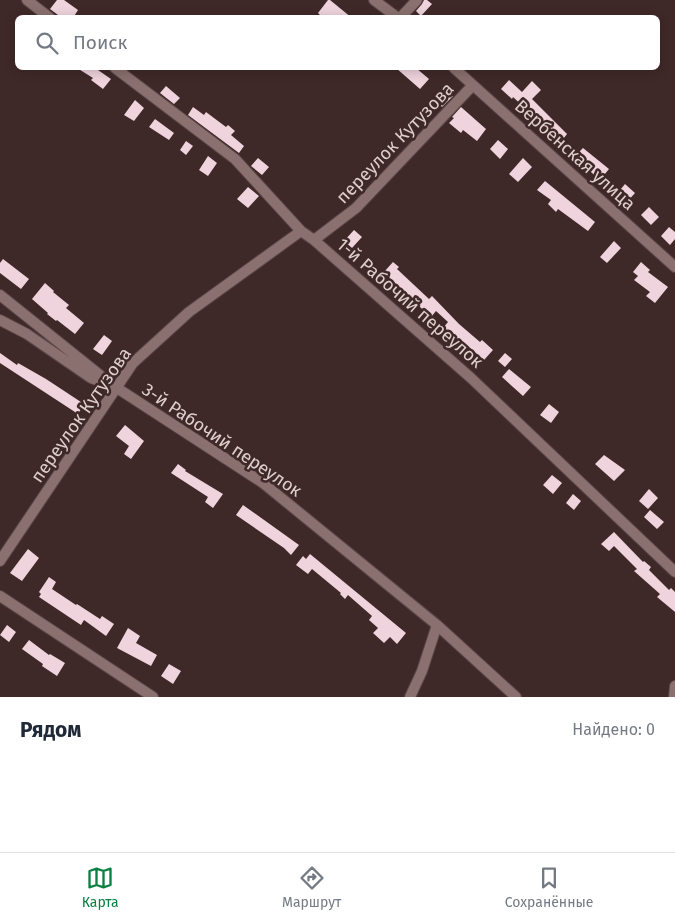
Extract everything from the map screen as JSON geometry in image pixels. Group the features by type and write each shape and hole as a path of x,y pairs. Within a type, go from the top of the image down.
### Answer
{"street":[{"path":"27,0 46,15"},
{"path":"374,0 395,15"},
{"path":"402,15 417,0"},
{"name":"1-й Рабочий переулок","path":"118,70 235,159 301,231 314,240 471,378 675,572"},
{"name":"Вербенская улица","path":"456,70 675,266"},
{"name":"переулок Кутузова","path":"314,240 356,208 473,85"},
{"name":"переулок Кутузова","path":"0,561 133,363 189,312 301,231"},
{"path":"0,295 117,388"},
{"name":"3-й Рабочий переулок","path":"0,320 27,334 91,378 117,388 263,483 437,624 516,697"},
{"path":"0,596 153,697"},
{"path":"410,697 422,671 437,624"},
{"path":"674,697 675,686"}],"building":[{"path":"57,0 64,0 78,10 75,15 58,15 50,9"},
{"path":"330,0 348,15 320,15 318,13"},
{"path":"424,0 427,0 432,4 420,15 416,11"},
{"path":"80,70 98,70 111,79 103,89 91,80 93,78"},
{"path":"398,70 418,70 429,79 420,89"},
{"path":"509,80 522,92 532,81 541,90 532,99 567,134 560,143 524,111 526,109 513,97 512,99 501,89"},
{"path":"166,86 180,98 174,104 160,93"},
{"path":"447,91 453,96 442,107 437,102"},
{"path":"135,100 144,108 134,121 124,115"},
{"path":"193,107 204,115 206,112 226,127 228,125 235,131 231,135 244,146 239,153 188,115"},
{"path":"461,107 486,129 477,141 463,130 461,133 449,123"},
{"path":"155,119 174,133 169,140 149,127"},
{"path":"498,140 508,149 500,159 490,149"},
{"path":"186,141 193,146 186,155 180,150"},
{"path":"583,148 609,169 600,180 574,157"},
{"path":"208,156 217,163 208,176 199,170"},
{"path":"258,158 269,167 262,175 251,166"},
{"path":"523,158 532,167 518,182 509,174"},
{"path":"545,181 595,222 588,231 558,209 556,212 548,204 551,200 537,190"},
{"path":"625,184 635,193 626,203 616,195"},
{"path":"248,187 259,196 248,208 237,199"},
{"path":"649,207 659,217 651,225 641,215"},
{"path":"669,227 675,232 675,239 670,245 661,236"},
{"path":"354,230 362,237 352,248 344,241"},
{"path":"614,241 621,248 607,263 600,257"},
{"path":"3,259 29,279 21,289 0,273 0,263"},
{"path":"393,262 399,267 397,269 429,299 432,296 459,324 480,342 482,340 493,350 484,360 468,346 466,348 443,328 448,322 436,311 431,317 396,285 384,272"},
{"path":"641,262 650,270 648,272 668,287 655,303 646,296 650,292 634,280 638,276 633,272"},
{"path":"45,283 69,305 66,308 84,323 75,334 47,314 32,299"},
{"path":"104,335 112,341 102,355 93,349"},
{"path":"0,353 17,365 18,363 46,379 84,404 78,414 0,363"},
{"path":"505,353 512,359 505,367 498,361"},
{"path":"509,369 531,387 523,396 502,377"},
{"path":"549,404 559,412 551,423 540,415"},
{"path":"125,425 144,441 131,459 124,454 129,446 116,436"},
{"path":"604,455 625,470 614,481 595,464"},
{"path":"178,464 185,471 223,494 213,508 205,502 208,497 171,473"},
{"path":"552,475 562,483 553,494 543,485"},
{"path":"649,489 658,498 648,509 639,501"},
{"path":"573,494 581,501 574,510 566,503"},
{"path":"243,505 299,545 291,555 284,548 236,515"},
{"path":"650,510 664,522 657,529 644,517"},
{"path":"614,532 643,562 651,567 649,570 669,590 671,588 675,592 675,612 657,597 660,594 634,571 637,569 614,546 609,551 601,544"},
{"path":"28,549 39,558 22,581 10,573"},
{"path":"310,554 406,633 397,644 390,637 384,643 373,633 378,628 369,620 372,616 348,595 345,599 341,593 312,569 308,574 296,565 303,556 306,559"},
{"path":"49,577 56,582 52,589 100,619 102,616 114,624 106,636 84,620 81,625 39,597 41,594 39,592"},
{"path":"7,625 16,632 9,642 0,635"},
{"path":"128,628 140,636 136,643 157,655 151,666 117,648"},
{"path":"29,640 49,655 65,663 57,676 22,649"},
{"path":"169,664 181,671 173,684 161,676"}]}
